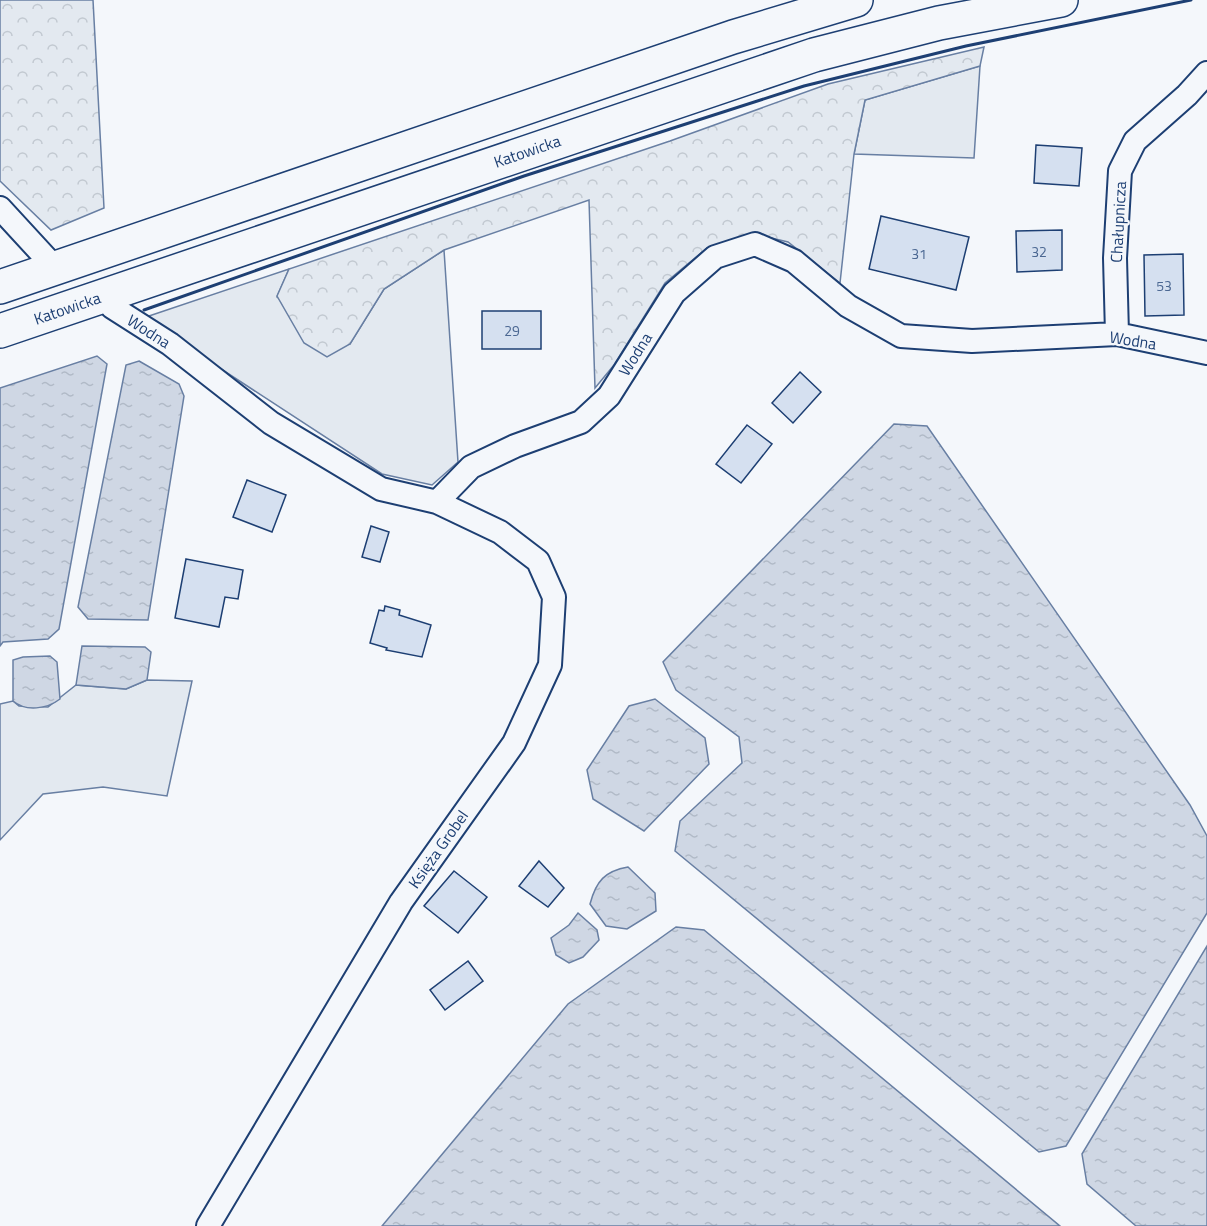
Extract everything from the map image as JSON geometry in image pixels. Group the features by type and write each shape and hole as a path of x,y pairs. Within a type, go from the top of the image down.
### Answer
{"main road":[{"path":"0,287 711,44 856,0"},
{"name":"Katowicka","path":"0,331 814,55 939,23 1061,0"}],"street":[{"name":"Chałupnicza","path":"1117,334 1115,258 1120,171 1135,141 1187,95 1207,73"},
{"path":"0,208 46,258 51,270"},
{"name":"Wodna","path":"105,296 112,307 170,344 272,423 381,489 437,502 471,467 515,446 581,422 609,396 674,293 715,256 755,244 794,261 848,306 901,336 972,341 1117,334 1207,353"},
{"name":"Księża Grobel","path":"208,1226 401,902 514,743 550,665 554,597 538,561 500,532 437,502"}],"green space":[{"path":"0,0 93,0 104,208 51,230 0,181"},
{"path":"984,47 980,66 865,100 854,154 840,283 788,242 755,234 707,248 665,283 614,365 595,388 589,200 444,250 384,289 350,344 327,357 304,343 277,296 289,269 670,141 828,84"},
{"path":"980,66 974,158 854,154 865,100"},
{"path":"444,250 458,462 432,485 382,474 143,318 289,269 277,297 350,344 384,289"},
{"path":"147,680 192,681 167,796 103,787 43,794 0,840 0,704 13,701 19,706 48,707 76,685 126,689"}],"water":[{"path":"97,356 107,364 59,629 48,639 3,642 0,646 0,388"},
{"path":"139,361 179,384 184,396 148,620 88,619 78,607 126,365"},
{"path":"894,424 927,426 1190,805 1207,836 1207,913 1066,1146 1039,1152 675,851 680,821 742,763 739,737 676,690 663,662"},
{"path":"82,646 145,647 151,652 147,680 126,689 76,685"},
{"path":"50,656 57,662 60,699 36,708 24,707 13,701 13,660 23,657"},
{"path":"655,699 705,738 709,764 644,831 593,799 587,770 629,706"},
{"path":"628,867 655,893 656,911 627,929 606,926 590,904 592,896 607,874"},
{"path":"578,913 597,930 599,940 583,957 569,963 556,955 551,938 569,925"},
{"path":"676,927 704,930 1060,1226 382,1226 568,1004"},
{"path":"1207,946 1207,1226 1136,1226 1087,1184 1082,1154"}],"building":[{"path":"1036,145 1082,148 1079,186 1034,183"},
{"path":"881,216 969,237 956,290 869,269"},
{"path":"1062,230 1062,270 1017,272 1016,231"},
{"path":"1183,254 1184,315 1145,316 1144,255"},
{"path":"482,311 541,311 541,349 482,349"},
{"path":"800,372 821,392 793,423 772,403"},
{"path":"747,425 772,444 741,483 716,464"},
{"path":"247,480 286,495 272,532 233,517"},
{"path":"371,526 389,532 380,562 362,557"},
{"path":"186,559 243,570 238,599 225,597 219,627 175,618"},
{"path":"385,606 400,610 399,615 431,625 422,657 386,650 387,648 370,643 379,610 384,611"},
{"path":"539,861 564,888 548,907 519,886"},
{"path":"454,871 487,897 458,933 424,906"},
{"path":"468,961 483,981 445,1010 430,990"}],"wall":[{"path":"144,310 524,176 804,86 966,46 1191,0"}]}
